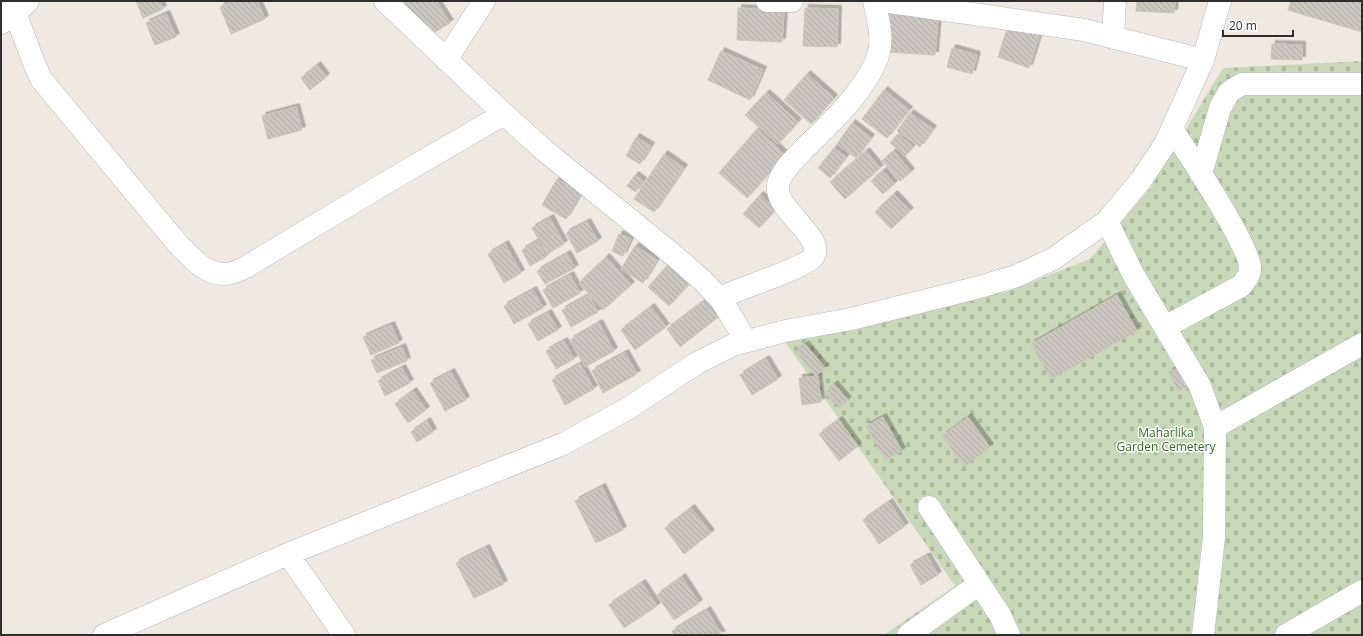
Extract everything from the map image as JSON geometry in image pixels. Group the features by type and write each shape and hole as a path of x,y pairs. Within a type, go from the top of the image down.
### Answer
{"street":[{"path":"385,1 446,60 545,151 671,253 720,298 746,341"},
{"path":"446,60 484,1"},
{"path":"767,1 792,1"},
{"path":"720,298 793,269 813,257 816,250 813,239 780,202 778,184 791,161 837,118 871,72 880,46 879,22 874,1"},
{"path":"883,1 1084,30 1202,60"},
{"path":"1113,38 1115,1"},
{"path":"117,633 288,554 562,444 628,409 697,363 733,345 784,330 851,319 1016,276 1053,259 1107,220 1141,180 1165,144 1202,60 1220,1"},
{"path":"13,10 28,53 40,80 177,243 197,263 214,274 227,275 246,267 504,114"},
{"path":"1201,174 1220,108 1229,92 1242,84 1362,84"},
{"path":"1165,327 1241,286 1246,280 1251,267 1245,248 1172,129"},
{"path":"1107,220 1134,276 1200,386 1215,427 1214,537 1203,635"},
{"path":"1215,427 1362,344"},
{"path":"930,508 1000,615 1009,635"},
{"path":"288,554 344,635"},
{"path":"908,635 979,584"},
{"path":"1286,635 1362,591"}],"green space":[{"name":"Maharlika Garden Cemetery","path":"1362,61 1362,635 884,635 955,586 786,343 896,312 1009,291 1090,259 1151,187 1223,68"}],"building":[{"path":"136,1 159,1 163,9 143,18"},
{"path":"232,1 257,1 265,19 231,34 220,7"},
{"path":"436,1 450,23 427,37 404,2"},
{"path":"1137,1 1175,1 1174,13 1136,11"},
{"path":"1291,1 1362,1 1362,32 1288,10"},
{"path":"738,8 784,11 782,42 737,40"},
{"path":"805,8 838,9 837,47 803,46"},
{"path":"166,14 176,37 155,45 146,23"},
{"path":"889,14 938,17 935,55 887,52"},
{"path":"1008,26 1039,36 1029,68 998,57"},
{"path":"1272,44 1302,45 1302,60 1271,59"},
{"path":"952,48 977,55 972,74 947,67"},
{"path":"721,51 763,70 750,100 708,80"},
{"path":"317,65 326,77 310,90 301,78"},
{"path":"807,74 834,98 811,124 784,100"},
{"path":"884,90 909,110 887,138 862,119"},
{"path":"766,93 798,122 778,144 745,115"},
{"path":"296,107 302,130 268,139 262,116"},
{"path":"910,113 933,129 920,147 897,131"},
{"path":"852,123 871,138 856,158 837,144"},
{"path":"757,129 785,155 747,198 719,173"},
{"path":"898,134 913,147 905,156 890,143"},
{"path":"636,137 651,146 640,164 626,156"},
{"path":"834,148 846,157 830,178 818,168"},
{"path":"866,151 880,168 845,199 830,182"},
{"path":"894,151 911,172 900,181 882,161"},
{"path":"664,154 684,168 654,212 634,199"},
{"path":"883,171 894,184 883,194 871,181"},
{"path":"635,175 643,181 636,192 627,186"},
{"path":"557,179 581,193 566,219 542,205"},
{"path":"894,194 910,211 891,229 875,212"},
{"path":"760,195 776,209 759,228 743,214"},
{"path":"550,218 564,244 547,254 532,228"},
{"path":"587,222 598,241 577,253 566,233"},
{"path":"619,234 631,239 623,256 612,251"},
{"path":"537,241 546,257 530,266 522,250"},
{"path":"505,244 521,273 504,283 488,254"},
{"path":"635,246 657,260 643,283 621,269"},
{"path":"567,254 575,268 545,284 537,271"},
{"path":"606,257 631,285 603,310 579,283"},
{"path":"673,259 694,278 669,306 648,287"},
{"path":"570,275 580,293 553,308 543,290"},
{"path":"533,290 543,308 514,324 504,306"},
{"path":"589,295 598,312 571,327 562,310"},
{"path":"1117,295 1137,331 1051,379 1031,344"},
{"path":"708,298 721,315 680,347 667,329"},
{"path":"651,307 666,327 635,350 621,330"},
{"path":"548,313 558,330 538,341 528,324"},
{"path":"599,323 614,351 585,367 570,340"},
{"path":"391,325 399,343 371,355 363,337"},
{"path":"564,341 574,359 556,369 546,351"},
{"path":"805,344 825,368 816,376 796,352"},
{"path":"402,347 407,361 377,373 371,360"},
{"path":"625,353 637,374 603,393 592,371"},
{"path":"766,359 778,379 752,395 740,375"},
{"path":"580,364 594,389 565,405 552,380"},
{"path":"1182,366 1191,384 1178,391 1169,372"},
{"path":"402,368 410,383 385,396 378,381"},
{"path":"451,372 466,400 445,411 430,383"},
{"path":"818,376 821,402 802,405 799,378"},
{"path":"834,384 848,400 839,408 825,393"},
{"path":"413,391 426,410 408,423 395,404"},
{"path":"883,417 902,451 885,460 866,426"},
{"path":"968,417 990,447 965,466 942,436"},
{"path":"839,420 858,446 839,461 819,434"},
{"path":"427,421 433,432 417,442 411,432"},
{"path":"602,487 623,530 596,543 575,501"},
{"path":"889,502 905,526 879,544 863,520"},
{"path":"691,508 711,533 684,554 665,528"},
{"path":"486,548 504,584 474,598 456,563"},
{"path":"927,556 938,575 921,585 910,565"},
{"path":"682,577 699,603 674,620 657,595"},
{"path":"642,583 657,606 624,628 609,605"},
{"path":"707,610 722,635 674,635 672,631"}]}
